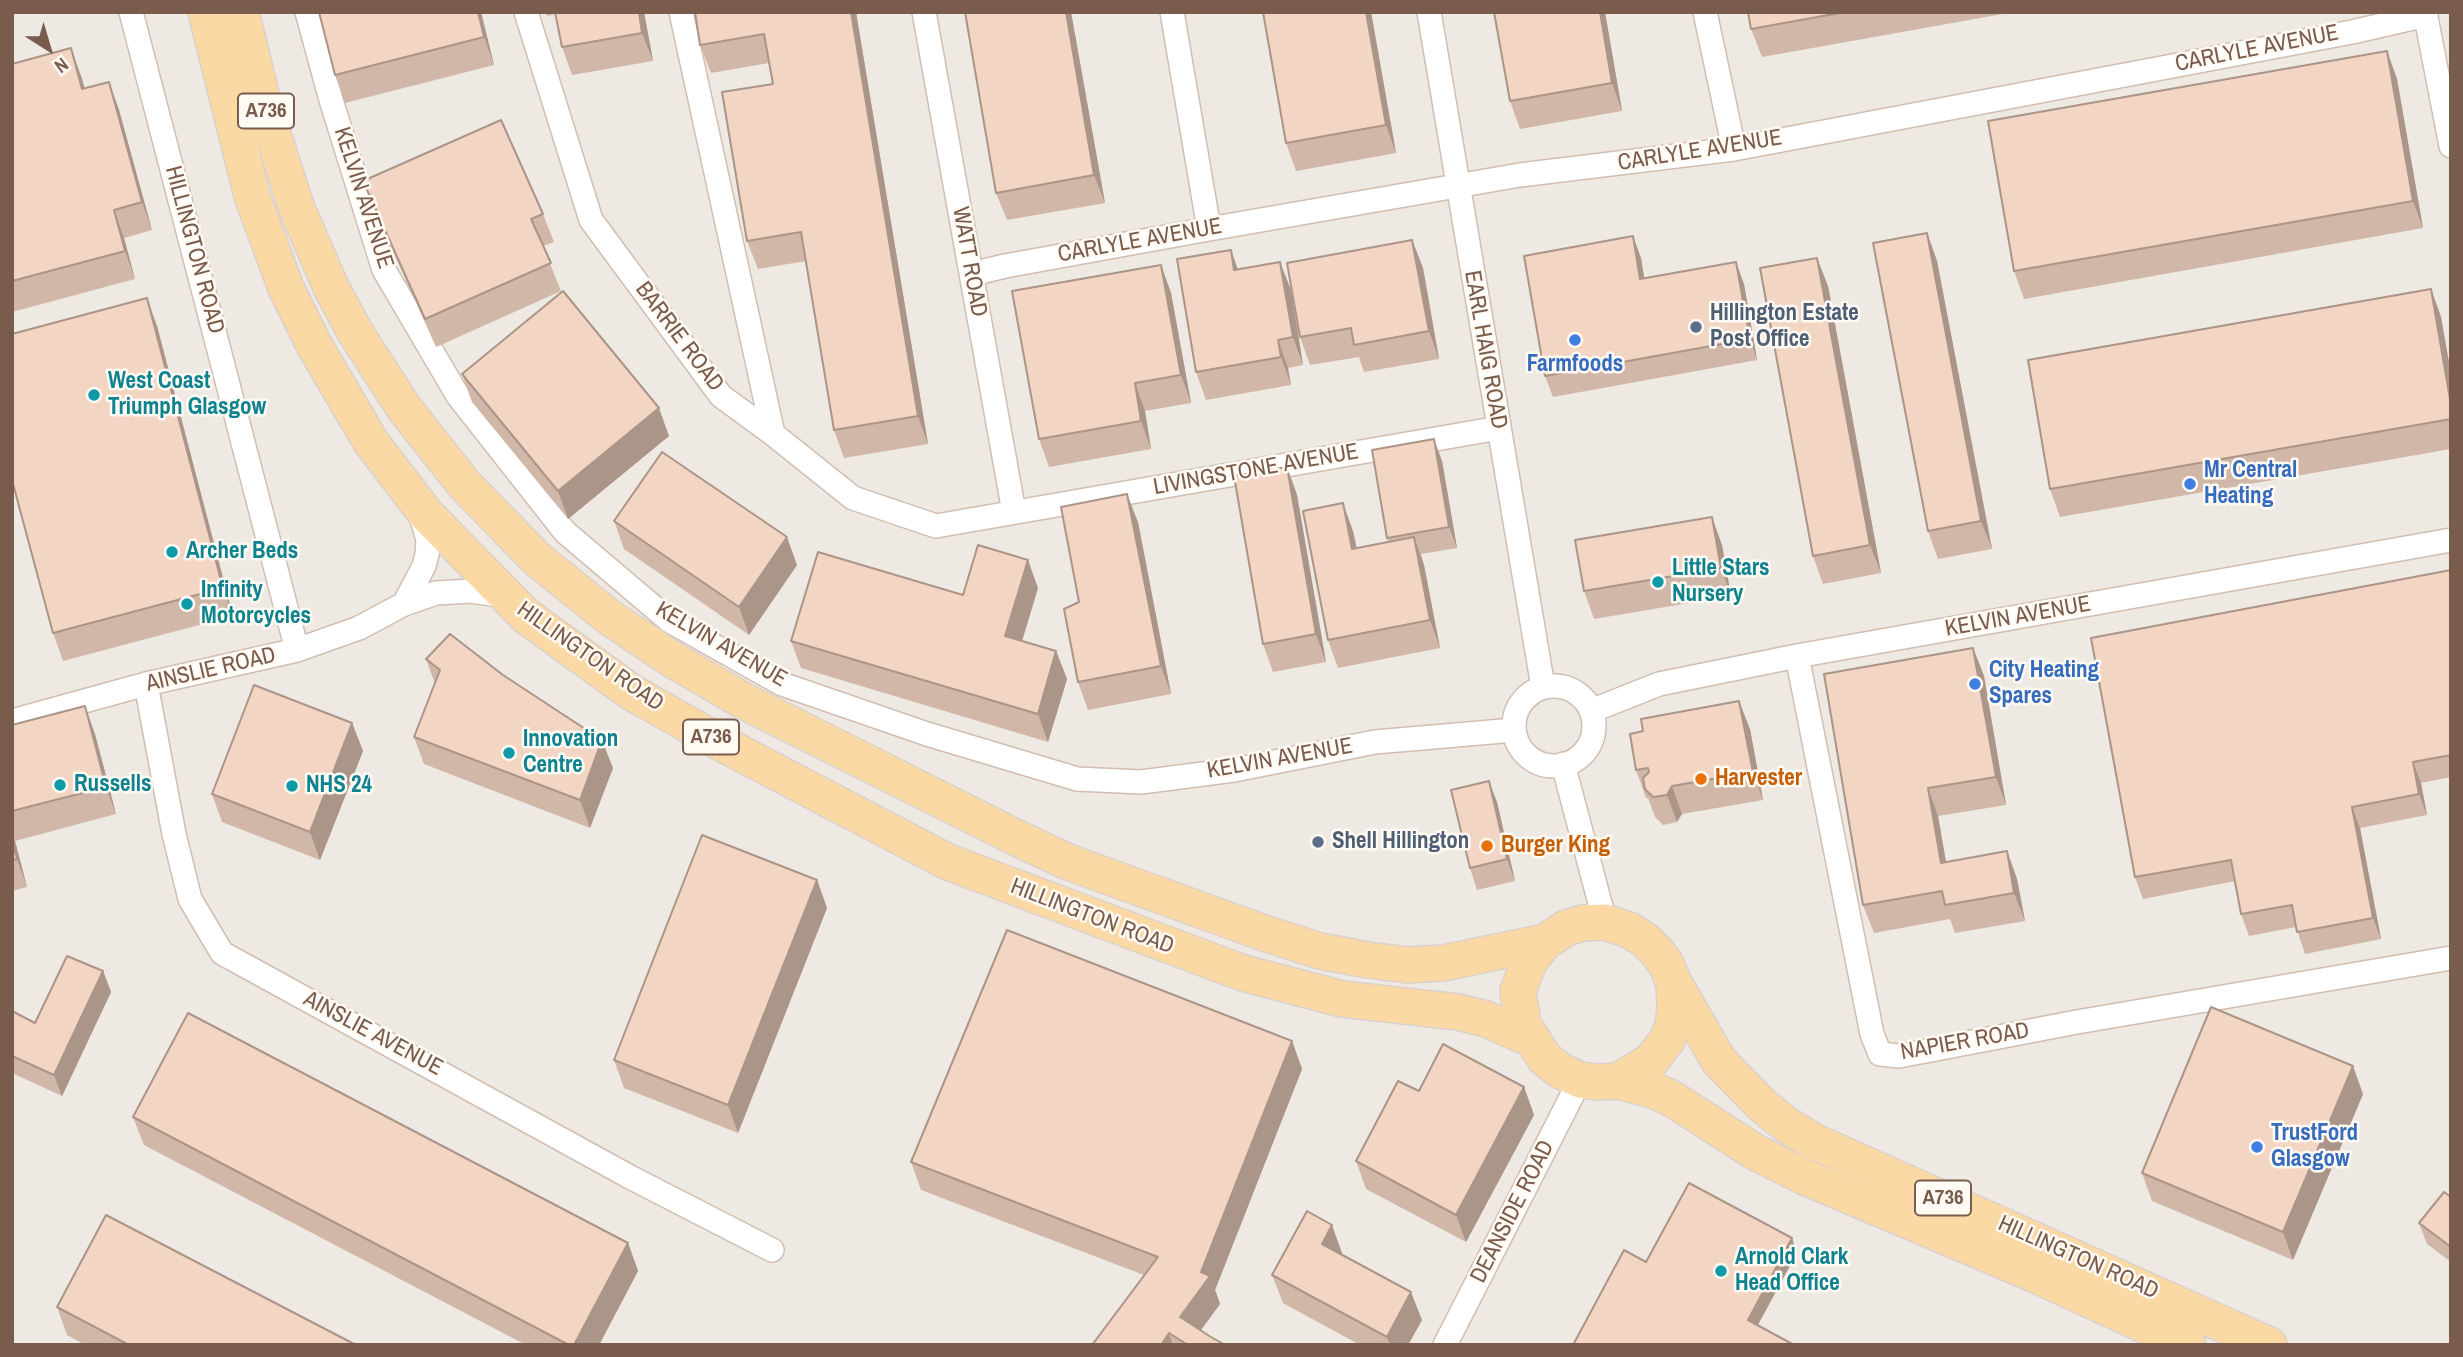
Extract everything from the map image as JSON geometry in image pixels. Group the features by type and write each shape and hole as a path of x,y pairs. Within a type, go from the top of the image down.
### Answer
{"main road":[{"name":"HILLINGTON ROAD","path":"206,12 252,196 286,288 314,345 371,442 418,504 526,617 631,692 721,743 947,862 1243,973 1342,999 1458,1012 1486,1020 1531,1040"},
{"name":"HILLINGTON ROAD","path":"241,12 264,106 297,209 331,287 355,332 404,408 464,484 537,559 609,617 673,660 744,702 1019,839 1068,862 1267,934 1320,951 1408,965 1443,963 1545,942"},
{"name":"A736","path":"1618,1081 1580,1080 1561,1072 1545,1059 1531,1040 1523,1024 1518,991 1530,960 1545,942 1566,928 1583,923 1605,922 1629,930 1645,940 1666,964 1674,983"},
{"name":"HILLINGTON ROAD","path":"1674,983 1719,1061 1762,1105 1813,1141 2269,1345"},
{"path":"1618,1081 1651,1061 1667,1040 1673,1026 1674,983"},
{"name":"HILLINGTON ROAD","path":"1618,1081 1656,1091 1674,1100 1755,1152 1805,1177 2036,1275 2188,1345"}],"street":[{"name":"HILLINGTON ROAD","path":"131,12 297,650"},
{"name":"KELVIN AVENUE","path":"307,12 331,100 384,270 458,396 565,532 670,621 782,684 928,734 1077,779 1141,782 1234,770 1375,742 1514,730"},
{"name":"BARRIE ROAD","path":"526,12 591,220 721,396 853,498 936,526 1014,512"},
{"path":"681,12 773,434"},
{"name":"WATT ROAD","path":"924,12 1014,512"},
{"path":"1172,12 1209,229"},
{"name":"EARL HAIG ROAD","path":"1429,12 1543,687"},
{"path":"1705,12 1734,149"},
{"path":"2426,14 2451,146"},
{"name":"CARLYLE AVENUE","path":"972,274 1209,229 1520,175 1734,149 2325,37 2426,14"},
{"name":"LIVINGSTONE AVENUE","path":"1014,512 1499,428"},
{"path":"404,604 424,566 427,554 428,540 418,504"},
{"name":"KELVIN AVENUE","path":"1591,710 1659,684 1797,656 2451,540"},
{"name":"AINSLIE ROAD","path":"12,721 146,684 297,650 359,628 404,604 436,593 452,590 505,596"},
{"name":"NAPIER ROAD","path":"1797,656 1872,1034 1880,1054 1899,1056 2077,1022 2451,958"},
{"name":"AINSLIE AVENUE","path":"146,684 174,834 190,899 222,953 630,1177 772,1250"},
{"path":"1543,687 1565,687 1575,692 1591,710 1594,722 1589,744 1574,760 1554,766 1535,761 1524,753 1514,730 1515,716 1520,704 1527,696 1543,687"},
{"path":"1563,764 1605,922"},
{"name":"DEANSIDE ROAD","path":"1445,1345 1580,1080"}],"shaded area":[{"path":"12,12 2451,12 2451,1345 12,1345"}],"building":[{"path":"319,12 478,12 484,37 335,75"},
{"path":"555,12 639,12 642,33 562,47"},
{"path":"695,12 851,12 918,416 834,430 801,232 747,241 722,92 773,84 764,34 700,45"},
{"path":"965,12 1066,12 1094,175 996,193"},
{"path":"1263,12 1366,12 1386,125 1286,143"},
{"path":"1494,12 1600,12 1612,83 1510,101"},
{"path":"1748,12 1845,12 1751,29"},
{"path":"71,48 82,89 109,82 142,202 114,210 125,251 12,281 12,64"},
{"path":"2387,51 2413,201 2014,271 1988,121"},
{"path":"501,120 543,214 531,219 551,263 425,319 363,181"},
{"path":"1927,233 1981,521 1928,531 1873,243"},
{"path":"1633,236 1640,279 1736,262 1750,339 1545,376 1524,256"},
{"path":"1412,240 1429,331 1354,345 1351,328 1300,337 1287,263"},
{"path":"1231,250 1234,270 1280,262 1293,337 1278,340 1281,357 1196,372 1177,259"},
{"path":"1817,258 1870,545 1813,556 1760,268"},
{"path":"1161,265 1181,375 1135,383 1141,421 1039,439 1012,291"},
{"path":"2431,289 2451,405 2451,419 2050,489 2028,360"},
{"path":"563,291 659,408 558,491 462,374"},
{"path":"147,298 223,588 53,633 12,480 12,334"},
{"path":"1434,439 1449,527 1387,538 1372,450"},
{"path":"662,452 787,537 739,607 614,521"},
{"path":"1287,467 1316,634 1263,644 1234,476"},
{"path":"1127,494 1161,666 1078,682 1064,609 1079,602 1061,507"},
{"path":"1343,503 1352,549 1414,537 1430,620 1328,640 1303,511"},
{"path":"1712,517 1721,568 1584,591 1575,540"},
{"path":"978,545 1028,560 1005,636 1056,651 1038,714 791,641 818,552 963,595"},
{"path":"2451,570 2451,755 2413,762 2419,794 2352,807 2373,918 2297,932 2292,905 2241,914 2231,860 2135,877 2091,638"},
{"name":"Innovation Centre","path":"450,634 503,675 602,740 580,800 414,737 440,670 426,659"},
{"path":"1973,648 1996,777 1928,788 1941,863 2007,851 2014,893 1945,905 1942,891 1863,905 1824,674"},
{"name":"NHS 24","path":"254,685 352,723 310,832 212,794"},
{"path":"1739,701 1753,772 1672,786 1667,795 1653,797 1645,789 1643,778 1649,772 1648,768 1636,770 1630,734 1643,731 1641,719"},
{"path":"85,706 106,787 12,811 12,725"},
{"name":"Burger King","path":"1489,781 1507,859 1470,868 1451,790"},
{"path":"702,835 817,880 728,1105 614,1060"},
{"path":"12,843 17,859 12,860"},
{"path":"1007,930 1292,1041 1201,1272 1210,1276 1180,1317 1225,1345 1188,1345 1169,1333 1161,1345 1092,1345 1158,1257 911,1162"},
{"path":"67,956 103,971 54,1075 12,1056 12,1011 35,1023"},
{"name":"TrustFord Glasgow","path":"2211,1007 2353,1066 2283,1232 2142,1173"},
{"path":"188,1013 628,1243 574,1345 569,1345 133,1117"},
{"path":"1443,1044 1524,1087 1456,1215 1356,1161 1398,1081 1419,1091"},
{"name":"Arnold Clark Head Office","path":"1689,1183 1792,1238 1748,1320 1794,1345 1573,1345 1624,1250 1646,1262"},
{"path":"2444,1192 2451,1197 2451,1247 2419,1223"},
{"path":"1307,1211 1332,1225 1322,1244 1411,1292 1387,1337 1272,1275"},
{"path":"106,1215 356,1345 129,1345 57,1307"}],"place":[{"name":"Hillington Estate Post Office","path":"1696,327"},
{"name":"Farmfoods","path":"1575,340"},
{"name":"West Coast Triumph Glasgow","path":"94,395"},
{"name":"Mr Central Heating","path":"2190,484"},
{"name":"Archer Beds","path":"172,552"},
{"name":"Little Stars Nursery","path":"1658,582"},
{"name":"Infinity Motorcycles","path":"187,604"},
{"name":"City Heating Spares","path":"1975,684"},
{"name":"Innovation Centre","path":"509,753"},
{"name":"Harvester","path":"1701,779"},
{"name":"Russells","path":"60,785"},
{"name":"NHS 24","path":"292,786"},
{"name":"Shell Hillington","path":"1318,842"},
{"name":"Burger King","path":"1487,846"},
{"name":"TrustFord Glasgow","path":"2257,1147"},
{"name":"Arnold Clark Head Office","path":"1721,1271"}]}
